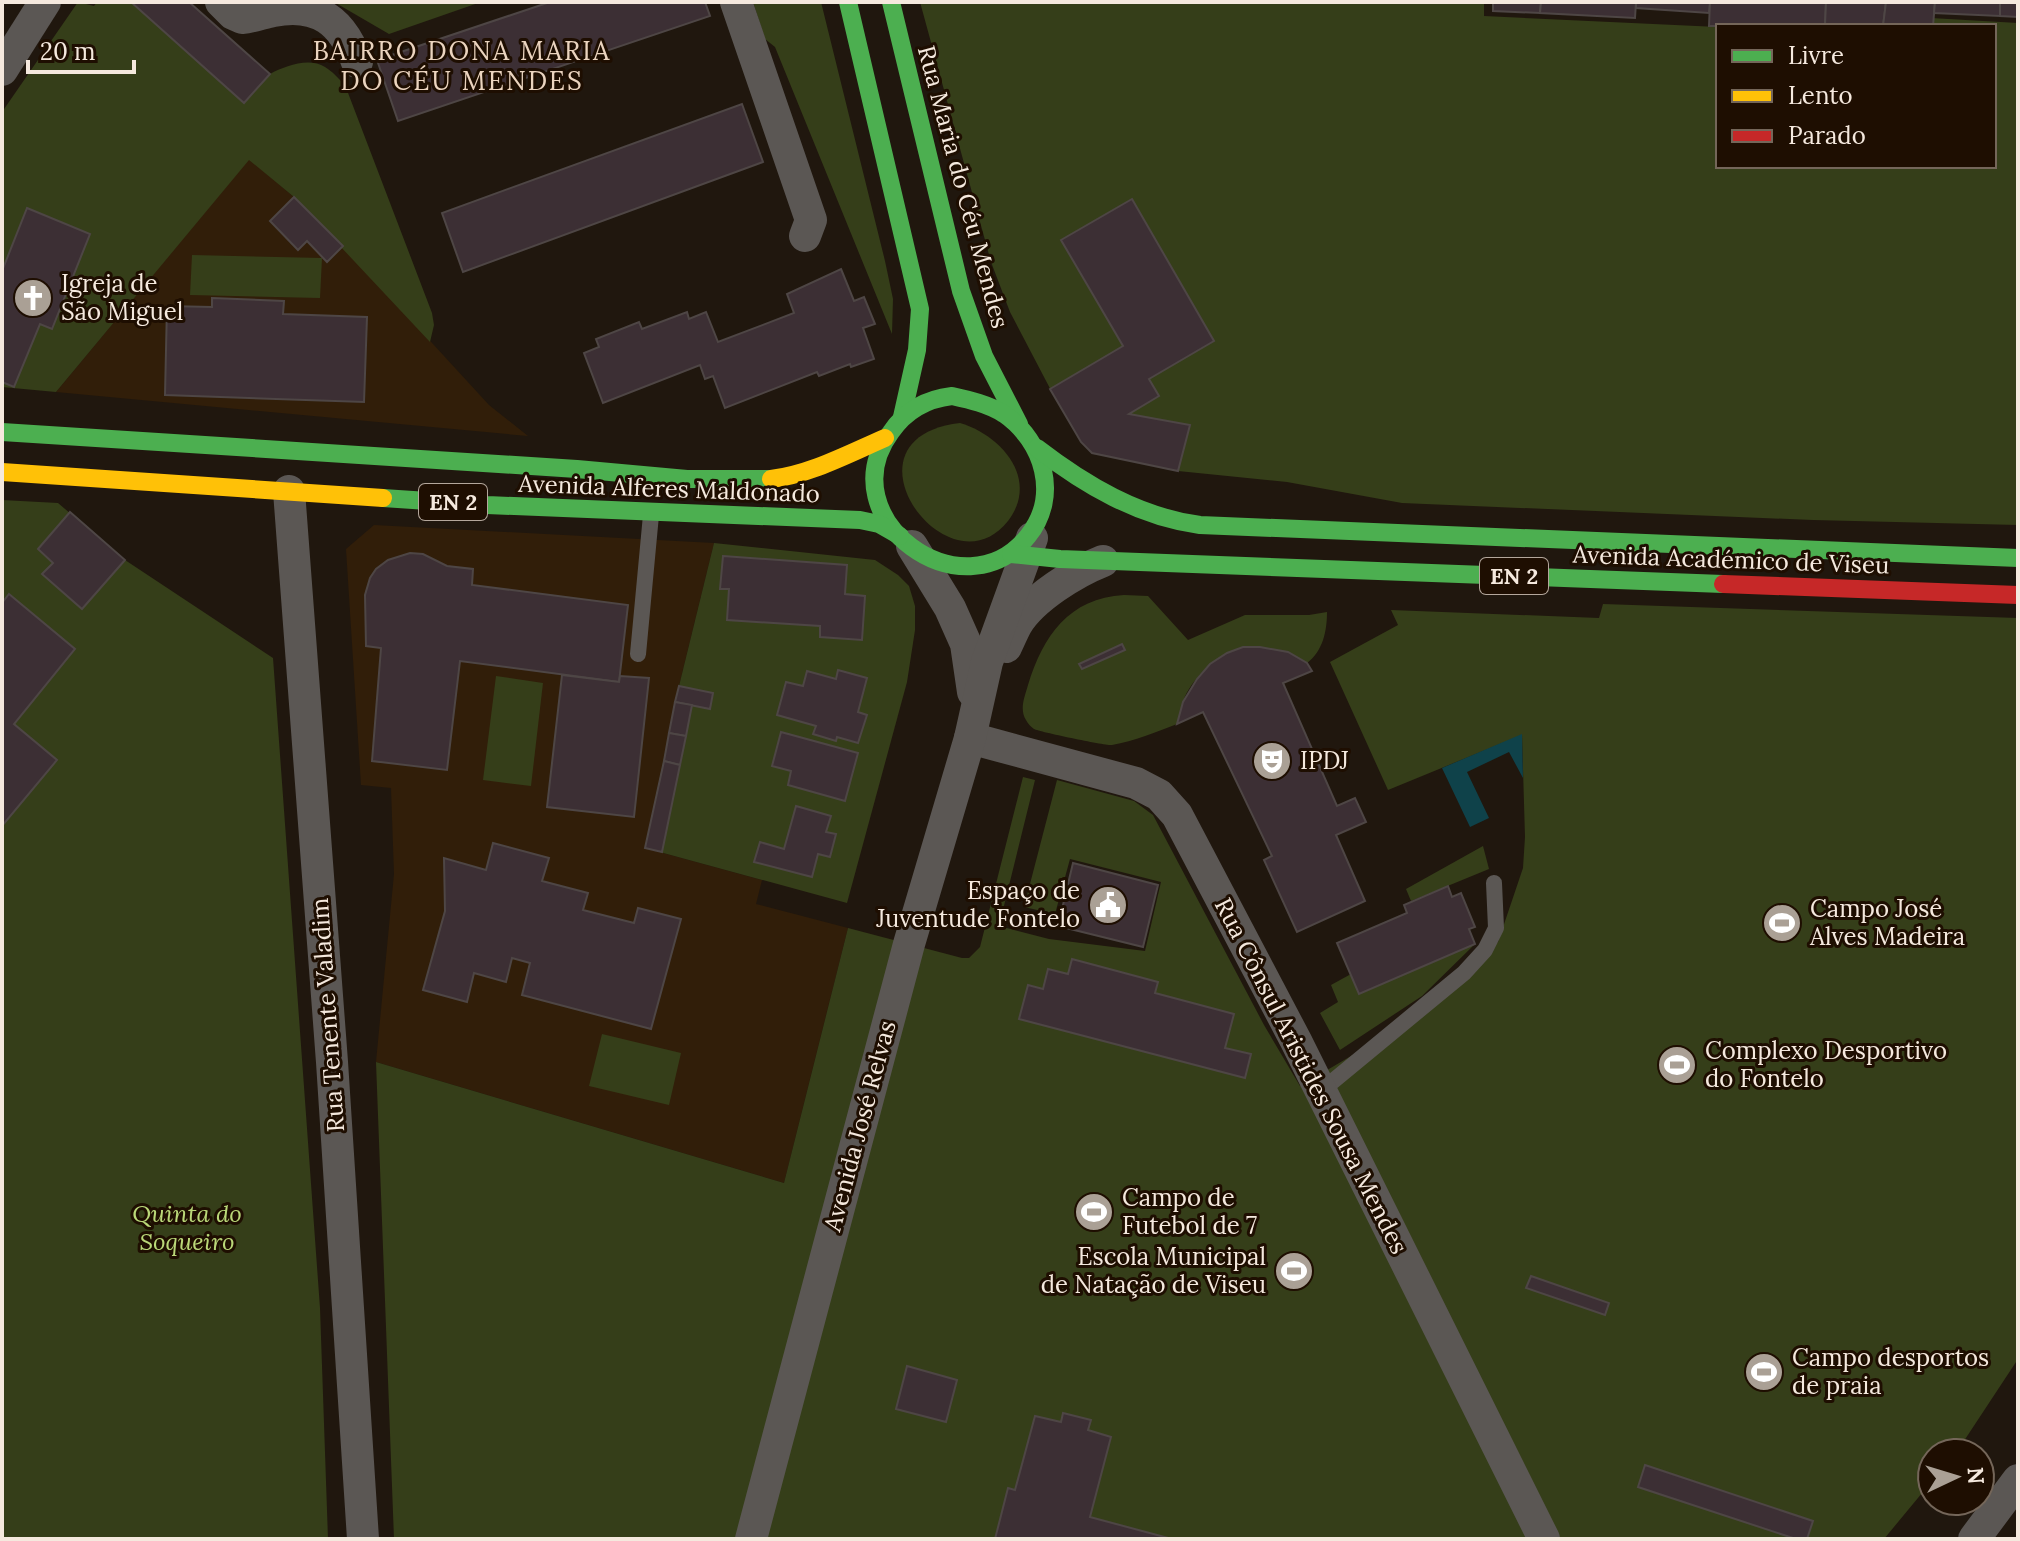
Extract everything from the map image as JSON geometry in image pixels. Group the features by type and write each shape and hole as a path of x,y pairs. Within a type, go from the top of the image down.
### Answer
{"main road":[{"path":"848,2 920,309 921,337 902,417"},
{"name":"Rua Maria do Céu Mendes","path":"891,2 961,291 984,356 1019,424"},
{"name":"EN 2","path":"952,396 982,402 1019,424 1037,448 1046,488 1044,504 1023,548 988,565 967,567 926,557 906,541 877,503 873,484 877,452 902,417 925,401 952,396"},
{"name":"Avenida Alferes Maldonado","path":"2,432 577,469 687,479 745,480 786,477 885,438"},
{"name":"Avenida Académico de Viseu","path":"1037,448 1068,473 1101,493 1175,521 1228,528 2018,558"},
{"name":"Avenida Alferes Maldonado","path":"2,472 487,505 860,520 879,524 906,541"},
{"name":"Avenida Académico de Viseu","path":"1023,548 1105,561 2018,595"}],"street":[{"path":"2,70 45,2"},
{"path":"221,2 242,18 301,9 322,14 343,32 357,62"},
{"path":"736,2 811,220 805,236"},
{"name":"Rua Tenente Valadim","path":"289,491 333,1078 363,1539"},
{"path":"814,518 894,552 911,563 938,590"},
{"name":"Avenida José Relvas","path":"906,541 950,608 966,644 973,727"},
{"name":"Avenida José Relvas","path":"751,1539 909,944 973,727 987,662 1023,548"},
{"name":"Avenida José Relvas","path":"973,727 1018,622 1053,589 1084,568 1105,561"},
{"name":"Rua Cônsul Aristides Sousa Mendes","path":"973,727 1136,783 1159,795 1177,815 1321,1091 1544,1539"},
{"path":"1974,1539 2018,1480"}],"lane":[{"path":"638,654 652,513"},
{"path":"1321,1091 1464,973 1485,950 1496,928 1494,883"}],"shaded area":[{"path":"249,159 294,197 343,246 489,405 528,436 56,392"},
{"path":"374,525 714,543 679,686 645,848 762,880 756,904 848,928 784,1183 376,1062 394,874 391,788 361,785 346,549"}],"green space":[{"path":"78,2 94,6 97,2 131,2 270,74 290,66 312,63 325,67 335,75 345,85 432,313 434,325 430,342 294,197 249,160 56,392 2,387 2,112"},
{"path":"334,2 481,2 389,34"},
{"path":"753,2 821,2 885,261 893,299 892,334 775,47 765,39"},
{"path":"920,2 1484,2 1484,16 1716,27 1716,168 1996,168 1996,24 1931,24 1931,18 2018,23 2018,525 1402,503 1287,482 1178,471 1092,453 1081,442 1055,398 1010,312 991,262"},
{"path":"192,255 322,258 320,298 190,295"},
{"path":"960,423 989,437 1002,448 1018,475 1020,490 1017,505 1008,521 983,539 957,540 933,527 914,506 903,481 905,455 923,435"},
{"name":"Quinta do Soqueiro","path":"2,500 58,503 125,560 273,658 320,1308 328,1539 2,1539"},
{"path":"714,543 875,560 909,586 915,606 915,630 907,682 847,903 645,848 679,686"},
{"path":"1124,595 1148,596 1188,640 1245,615 1327,612 1326,626 1320,647 1307,663 1274,649 1242,649 1227,654 1200,674 1183,701 1177,724 1145,736 1107,745 1034,729 1024,716 1023,702 1034,667 1050,636 1073,612 1088,603"},
{"name":"Complexo Desportivo do Fontelo","path":"1603,604 2018,618 2018,1359 1967,1437 1916,1437 1916,1500 1884,1539 394,1539 376,1062 784,1183 848,928 969,958 980,947 1023,777 1035,780 999,926 1049,939 1145,951 1161,882 1070,859 1055,914 1024,907 1057,780 1134,801 1153,815 1264,1025 1300,1086 1385,1036 1498,942 1523,868 1522,735 1388,790 1330,662 1398,625 1391,610 1599,618"},
{"path":"496,676 543,683 531,786 483,780"},
{"path":"1483,846 1489,869 1411,901 1406,889"},
{"path":"1475,944 1422,996 1340,1050 1320,1013 1338,1002 1331,985 1351,974 1360,993"},
{"path":"602,1034 681,1053 669,1105 589,1086"}],"water":[{"path":"1522,734 1523,778 1509,752 1467,772 1489,818 1470,827 1442,768"}],"building":[{"path":"131,2 189,2 270,74 244,103"},
{"path":"550,2 705,2 710,16 398,121 377,60"},
{"path":"1493,2 1541,2 1540,13 1493,11"},
{"path":"1541,2 1636,2 1635,18 1540,13"},
{"path":"1636,2 1710,2 1709,13 1636,8"},
{"path":"1710,2 1826,2 1825,24 1709,26"},
{"path":"1826,2 1886,2 1883,24 1825,24"},
{"path":"1886,2 1935,2 1933,24 1883,24"},
{"path":"1935,2 2000,2 2000,16 1934,13"},
{"path":"2000,2 2018,2 2018,17 2000,16"},
{"path":"742,104 763,162 463,272 442,213"},
{"path":"294,197 343,246 327,262 307,241 298,250 270,221"},
{"path":"1132,199 1214,341 1149,379 1159,396 1129,414 1190,425 1178,471 1092,453 1081,442 1050,389 1123,346 1061,240"},
{"name":"Igreja de São Miguel","path":"27,208 90,234 52,329 40,324 14,387 2,382 2,271"},
{"path":"841,269 854,301 864,297 875,324 863,328 874,359 819,376 817,372 725,408 713,376 705,379 700,365 603,403 584,353 599,347 596,339 639,322 642,329 687,312 689,319 706,312 718,342 794,313 787,294"},
{"path":"212,298 284,301 283,314 367,317 364,402 165,395 167,306 212,307"},
{"path":"70,512 125,560 82,609 42,574 53,563 38,549"},
{"path":"410,553 423,554 447,566 473,569 472,585 628,605 619,682 460,661 447,770 372,761 381,648 366,646 365,595 376,569 388,560"},
{"path":"723,556 847,565 845,594 865,596 862,640 820,637 820,626 727,620 729,589 720,589"},
{"path":"9,594 75,649 14,724 57,760 2,826 2,603"},
{"path":"1122,644 1125,650 1082,669 1079,664"},
{"name":"IPDJ","path":"1243,647 1288,652 1307,663 1312,671 1283,683 1337,806 1355,798 1366,822 1336,835 1365,901 1297,932 1264,860 1272,856 1203,712 1177,724 1183,702 1197,679 1210,664"},
{"path":"838,670 867,678 858,712 867,715 858,743 813,734 816,726 777,715 786,682 803,686 807,671 836,679"},
{"path":"562,675 619,682 620,676 649,678 634,817 547,807"},
{"path":"679,686 713,693 710,709 675,702"},
{"path":"675,702 692,705 686,736 669,733"},
{"path":"781,732 858,753 845,801 788,785 791,771 772,766"},
{"path":"669,733 686,736 680,765 664,761"},
{"path":"664,761 680,765 662,852 645,848"},
{"path":"796,806 831,816 826,832 836,834 830,857 818,854 812,877 754,862 760,842 784,849"},
{"path":"493,843 549,858 542,881 588,893 583,910 634,923 638,908 681,919 651,1029 522,995 530,963 512,958 506,982 474,973 467,1002 423,990 445,911 444,858 486,870"},
{"name":"Espaço de Juventude Fontelo","path":"1073,863 1158,885 1143,947 1058,926"},
{"path":"1448,886 1452,897 1461,893 1475,927 1469,929 1475,944 1359,994 1337,943 1407,913 1404,905"},
{"path":"1072,959 1158,982 1155,993 1234,1014 1225,1048 1251,1054 1245,1078 1019,1019 1028,985 1043,989 1048,969 1068,974"},
{"path":"1531,1276 1609,1303 1605,1315 1526,1288"},
{"path":"907,1366 957,1380 946,1422 896,1409"},
{"path":"1063,1413 1091,1420 1088,1430 1111,1437 1090,1517 1172,1539 995,1539 1008,1488 1015,1490 1035,1416 1061,1422"},
{"path":"1645,1465 1813,1521 1807,1539 1796,1539 1638,1487"}],"traffic: fast":[{"path":"848,2 920,309 917,350 902,417"},
{"path":"891,2 961,291 984,356 1019,424"},
{"path":"952,396 992,408 1018,426 1038,454 1045,487 1038,520 1028,536 1001,558 971,566 940,562 912,547 889,524 876,496 876,465 891,432 917,407 952,396"},
{"path":"2,432 577,469 687,479 771,479"},
{"path":"1037,448 1074,475 1134,507 1200,525 2018,558"},
{"path":"383,498 860,520 879,524 900,536"},
{"path":"1011,554 1060,559 1723,584"}],"traffic: slow":[{"path":"771,479 815,468 885,438"},
{"path":"2,472 383,498"}],"traffic: jam":[{"path":"1723,584 2018,595"}],"place":[{"name":"Igreja de São Miguel","path":"33,298"},
{"name":"IPDJ","path":"1272,761"},
{"name":"Espaço de Juventude Fontelo","path":"1108,905"},
{"name":"Campo José Alves Madeira","path":"1782,923"},
{"name":"Complexo Desportivo do Fontelo","path":"1677,1065"},
{"name":"Campo de Futebol de 7","path":"1094,1212"},
{"name":"Escola Municipal de Natação de Viseu","path":"1294,1271"},
{"name":"Campo desportos de praia","path":"1764,1372"}],"district":[{"name":"BAIRRO DONA MARIA DO CÉU MENDES","path":"462,66"}]}
